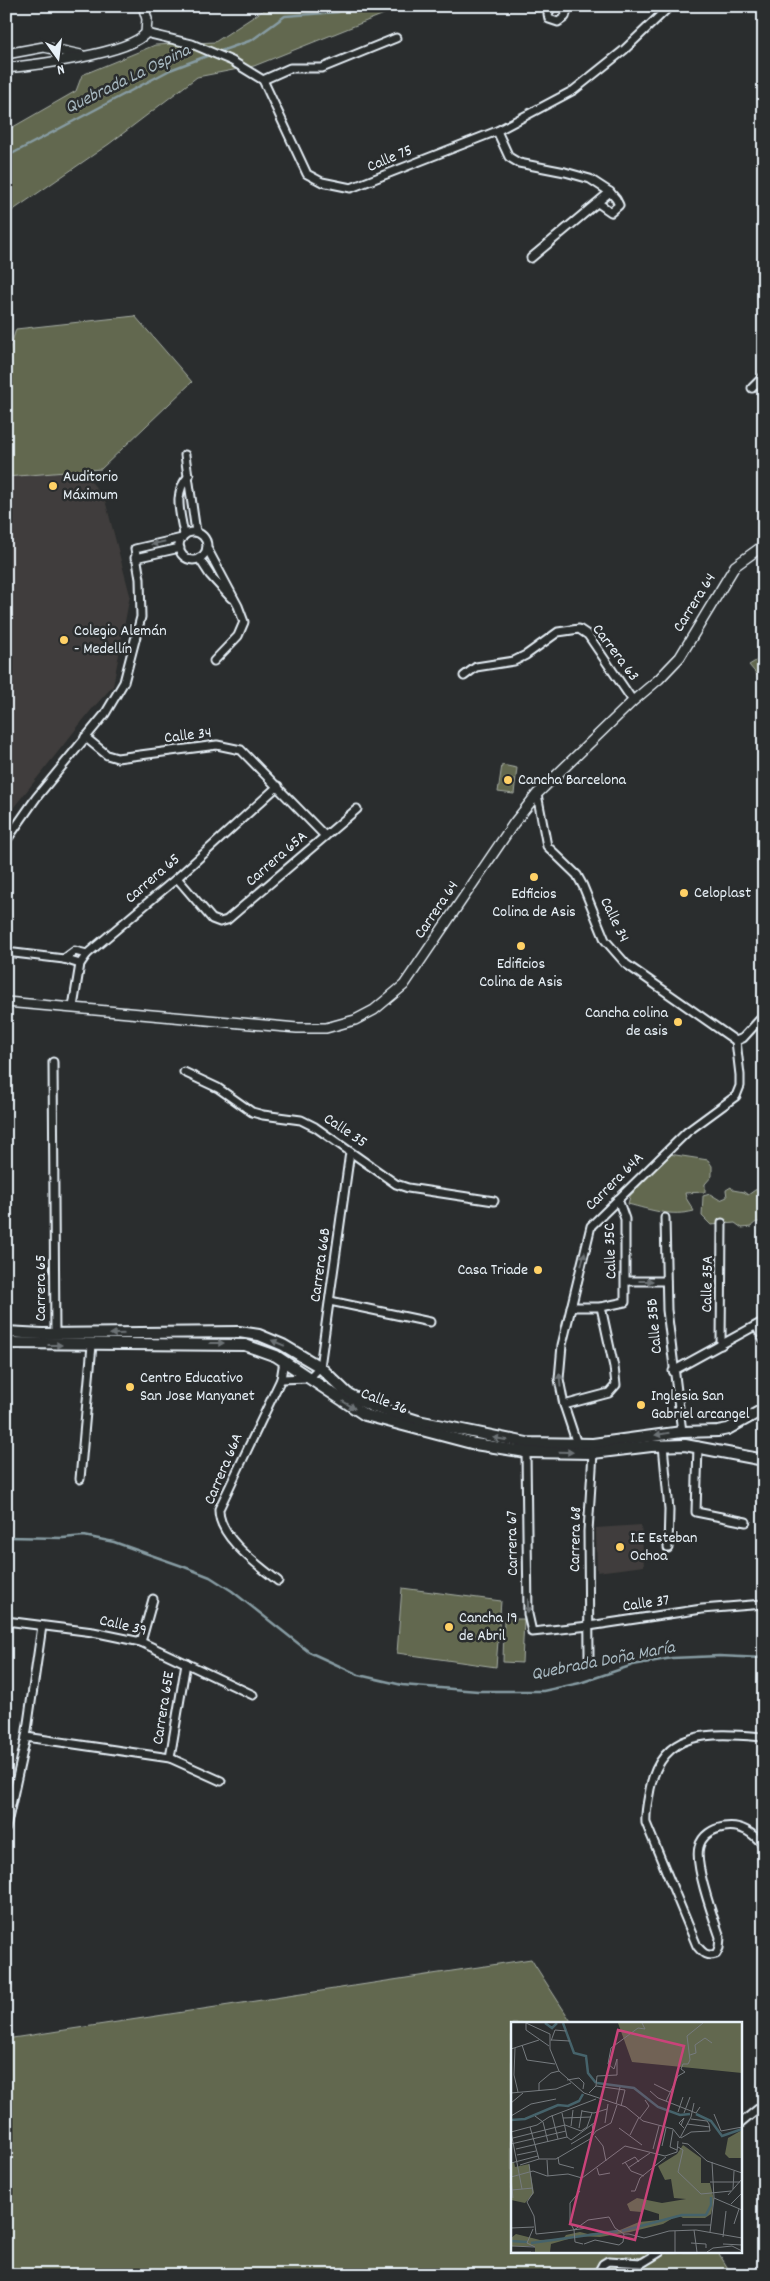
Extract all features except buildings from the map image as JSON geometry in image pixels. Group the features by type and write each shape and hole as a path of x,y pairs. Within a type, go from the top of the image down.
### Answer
{"main road":[{"name":"Calle 36","path":"6,1332 55,1334 239,1332 259,1335 283,1345 320,1367 348,1394 371,1406 418,1421 527,1443 593,1444 682,1432 728,1429"},
{"name":"Calle 36","path":"6,1343 230,1343 259,1348 284,1361 365,1414 466,1442 526,1452 594,1453 664,1445 698,1446 764,1460"},
{"path":"723,1450 728,1429 764,1409"}],"street":[{"path":"6,68 50,64 133,44 146,33 147,19 143,6"},
{"path":"552,6 549,10 549,19 558,22 565,17 566,7"},
{"name":"Calle 75","path":"263,80 307,174 313,179 351,188 366,184 497,131 574,90 624,50 670,6"},
{"path":"146,33 192,44 248,70 263,80 290,68 322,68 396,38"},
{"path":"6,54 32,48 54,49 84,56"},
{"path":"50,64 54,57 54,49"},
{"path":"497,131 509,157 519,163 590,179 610,192 619,205 614,211 607,211 598,203"},
{"path":"530,258 610,192"},
{"path":"752,388 764,376"},
{"path":"186,455 196,532"},
{"path":"188,476 179,492 183,536 180,548 185,557 189,559 199,558 207,548"},
{"path":"182,526 188,522 195,524"},
{"path":"6,841 36,798 114,701 124,682 137,636 142,603 135,549 196,532 204,537 207,548 238,606 244,622 238,636 214,661"},
{"name":"Carrera 64","path":"6,1002 322,1029 355,1020 374,1010 404,985 514,823 537,794 633,701 660,679 680,657 736,566 764,545"},
{"path":"135,558 180,548"},
{"path":"199,558 205,568 238,606"},
{"path":"205,568 211,567 214,562"},
{"name":"Carrera 63","path":"464,676 476,667 514,661 526,655 558,632 579,629 588,635 633,701"},
{"name":"Calle 34","path":"85,737 107,755 117,758 217,745 230,746 241,750 251,757 325,836"},
{"name":"Carrera 65","path":"73,1007 80,964 87,954 177,878 278,786"},
{"name":"Calle 34","path":"537,794 547,846 577,875 605,940 615,953 626,964 736,1041"},
{"name":"Carrera 65A","path":"177,878 212,919 220,922 227,920 357,809"},
{"path":"64,959 75,951 87,954"},
{"path":"6,952 64,959 80,964"},
{"path":"736,1041 743,1038 764,1015"},
{"name":"Carrera 64A","path":"577,1444 564,1405 559,1379 562,1345 591,1226 687,1132 736,1096 740,1080 736,1041"},
{"name":"Carrera 65","path":"54,1062 55,1334"},
{"name":"Calle 35","path":"184,1072 218,1088 252,1112 300,1120 315,1127 396,1184 408,1188 494,1201"},
{"name":"Carrera 66B","path":"320,1367 350,1152"},
{"name":"Calle 35C","path":"601,1307 625,1302 626,1219 618,1199"},
{"name":"Calle 35B","path":"665,1218 666,1281 673,1371 682,1432"},
{"name":"Calle 35A","path":"721,1345 722,1223"},
{"path":"626,1281 666,1281"},
{"path":"330,1301 430,1322"},
{"path":"564,1405 610,1394 616,1385 614,1366 601,1307 571,1307"},
{"path":"673,1371 764,1321"},
{"path":"756,1326 764,1340"},
{"path":"80,1479 92,1344"},
{"name":"Carrera 66A","path":"278,1581 253,1561 229,1534 219,1520 219,1509 281,1379 284,1361"},
{"path":"281,1379 309,1378 320,1367"},
{"path":"664,1445 669,1510 668,1548"},
{"path":"698,1446 696,1512 746,1522"},
{"name":"Carrera 67","path":"526,1452 528,1614 532,1632"},
{"name":"Carrera 68","path":"588,1655 588,1531 594,1453"},
{"path":"142,1642 153,1599"},
{"name":"Calle 37","path":"532,1632 589,1626 702,1609 764,1604"},
{"name":"Calle 39","path":"6,1621 93,1632 142,1642 253,1695"},
{"path":"6,1828 26,1737 42,1626"},
{"name":"Carrera 65E","path":"170,1758 186,1663"},
{"path":"764,1737 739,1735 697,1737 684,1741 667,1751 652,1776 645,1809 646,1823 697,1946 704,1955 716,1954 719,1948 720,1937 699,1862 698,1848 703,1837 716,1828 733,1826 745,1829 764,1846"},
{"path":"26,1737 170,1758 221,1780"},
{"path":"742,2122 764,2104"},
{"path":"597,2275 603,2264 608,2261 642,2264 657,2254"}],"shaded area":[{"name":"Colegio Alemán - Medellín","path":"52,429 105,500 130,595 113,686 92,709 6,817 6,454"},
{"name":"I.E Esteban Ochoa","path":"641,1525 644,1566 597,1572 596,1528"}],"green space":[{"path":"270,6 404,6 254,66 197,77 109,144 6,215 6,131 76,91 82,75 155,45 215,42"},
{"path":"135,316 192,382 101,469 6,477 6,361 16,329"},
{"path":"764,656 764,683 749,665"},
{"name":"Cancha Barcelona","path":"502,765 517,768 514,794 498,792"},
{"path":"669,1154 708,1160 712,1166 712,1176 705,1184 705,1192 685,1193 694,1211 669,1213 628,1204 630,1196"},
{"path":"731,1187 733,1190 744,1192 748,1195 755,1190 764,1188 764,1223 756,1222 751,1227 742,1228 735,1223 711,1225 702,1216 703,1196 710,1194 720,1200 727,1197 726,1190"},
{"name":"Cancha 19 de Abril","path":"402,1588 501,1601 496,1667 397,1653"},
{"path":"504,1619 524,1619 522,1663 503,1662"},
{"path":"531,1959 571,2022 511,2022 511,2254 719,2254 732,2275 6,2275 6,2039"}],"waterway":[{"name":"Quebrada La Ospina","path":"218,52 252,40 285,16 338,12 347,6"},
{"name":"Quebrada La Ospina","path":"6,157 170,70 212,54"},
{"name":"Quebrada Doña María","path":"6,1537 63,1538 84,1536 114,1542 182,1566 210,1577 232,1591 309,1652 359,1675 402,1685 478,1691 543,1691 580,1683 633,1665 672,1658 719,1656 764,1658"}],"place":[{"name":"Auditorio Máximum","path":"53,486"},
{"name":"Colegio Alemán - Medellín","path":"64,640"},
{"name":"Cancha Barcelona","path":"508,780"},
{"name":"Edficios Colina de Asis","path":"534,877"},
{"name":"Celoplast","path":"684,893"},
{"name":"Edificios Colina de Asis","path":"521,946"},
{"name":"Cancha colina de asis","path":"678,1022"},
{"name":"Casa Triade","path":"538,1270"},
{"name":"Centro Educativo San Jose Manyanet","path":"130,1387"},
{"name":"Inglesia San Gabriel arcangel","path":"641,1405"},
{"name":"I.E Esteban Ochoa","path":"620,1547"},
{"name":"Cancha 19 de Abril","path":"449,1627"}]}
